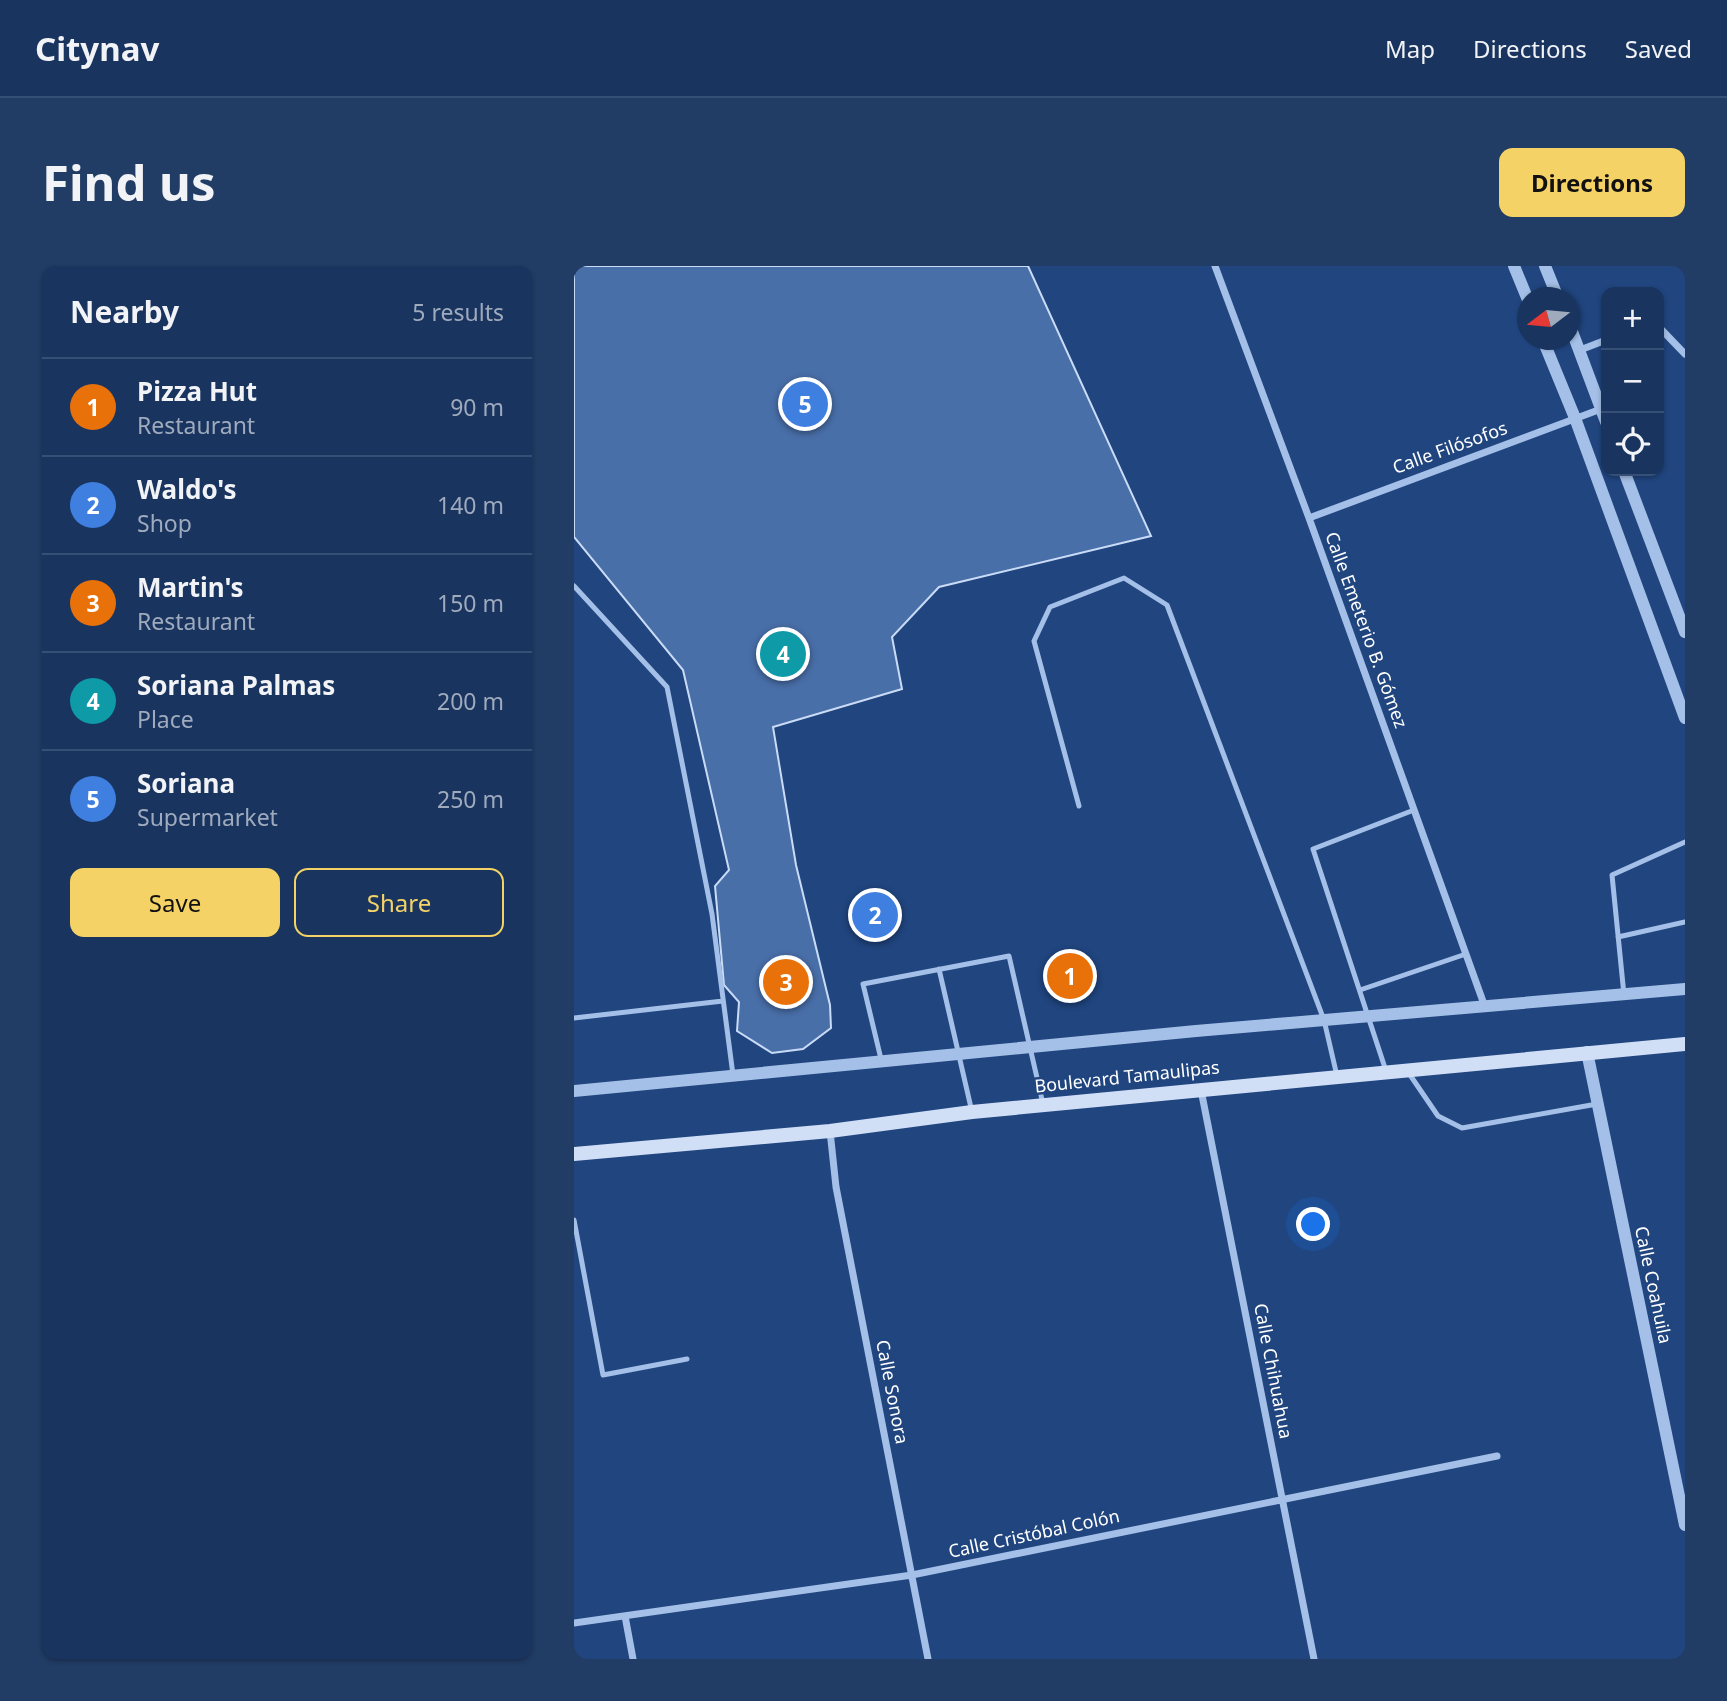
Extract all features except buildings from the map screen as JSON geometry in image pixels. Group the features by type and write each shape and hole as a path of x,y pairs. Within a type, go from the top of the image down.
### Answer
{"main road":[{"name":"Boulevard Tamaulipas","path":"574,1154 830,1131 1043,1104 1685,1044"}],"street":[{"name":"Calle Emeterio B. Gómez","path":"1215,266 1485,1007"},
{"path":"1514,266 1523,287"},
{"path":"1545,266 1552,287"},
{"path":"1664,332 1685,354"},
{"path":"1601,342 1580,350 1601,409"},
{"path":"1547,350 1575,418 1685,718"},
{"name":"Calle Filósofos","path":"1309,518 1601,409"},
{"path":"1627,476 1685,632"},
{"path":"574,1091 1030,1046 1685,989"},
{"name":"Calle Coahuila","path":"1587,1052 1685,1525"},
{"name":"Calle Chihuahua","path":"1201,1089 1314,1659"},
{"name":"Calle Sonora","path":"830,1131 836,1187 928,1659"},
{"name":"Calle Cristóbal Colón","path":"574,1623 912,1575 1497,1456"},
{"path":"625,1616 633,1659"}],"lane":[{"path":"1079,806 1034,642 1050,607 1124,578 1167,605 1324,1020 1337,1076"},
{"path":"574,586 667,687 712,914 733,1075"},
{"path":"1386,1071 1313,849 1414,810"},
{"path":"1624,995 1612,875 1685,842"},
{"path":"1618,937 1685,922"},
{"path":"1360,990 1465,954"},
{"path":"881,1060 863,984 1009,956 1043,1104"},
{"path":"939,969 972,1112"},
{"path":"574,1018 723,1001"},
{"path":"1406,1069 1438,1116 1462,1128 1597,1104"},
{"path":"574,1220 603,1376 687,1359"}],"place":[{"name":"Soriana","path":"805,404"},
{"name":"Soriana Palmas","path":"783,654"},
{"name":"Waldo's","path":"875,915"},
{"name":"Pizza Hut","path":"1070,976"},
{"name":"Martin's","path":"786,982"}]}
